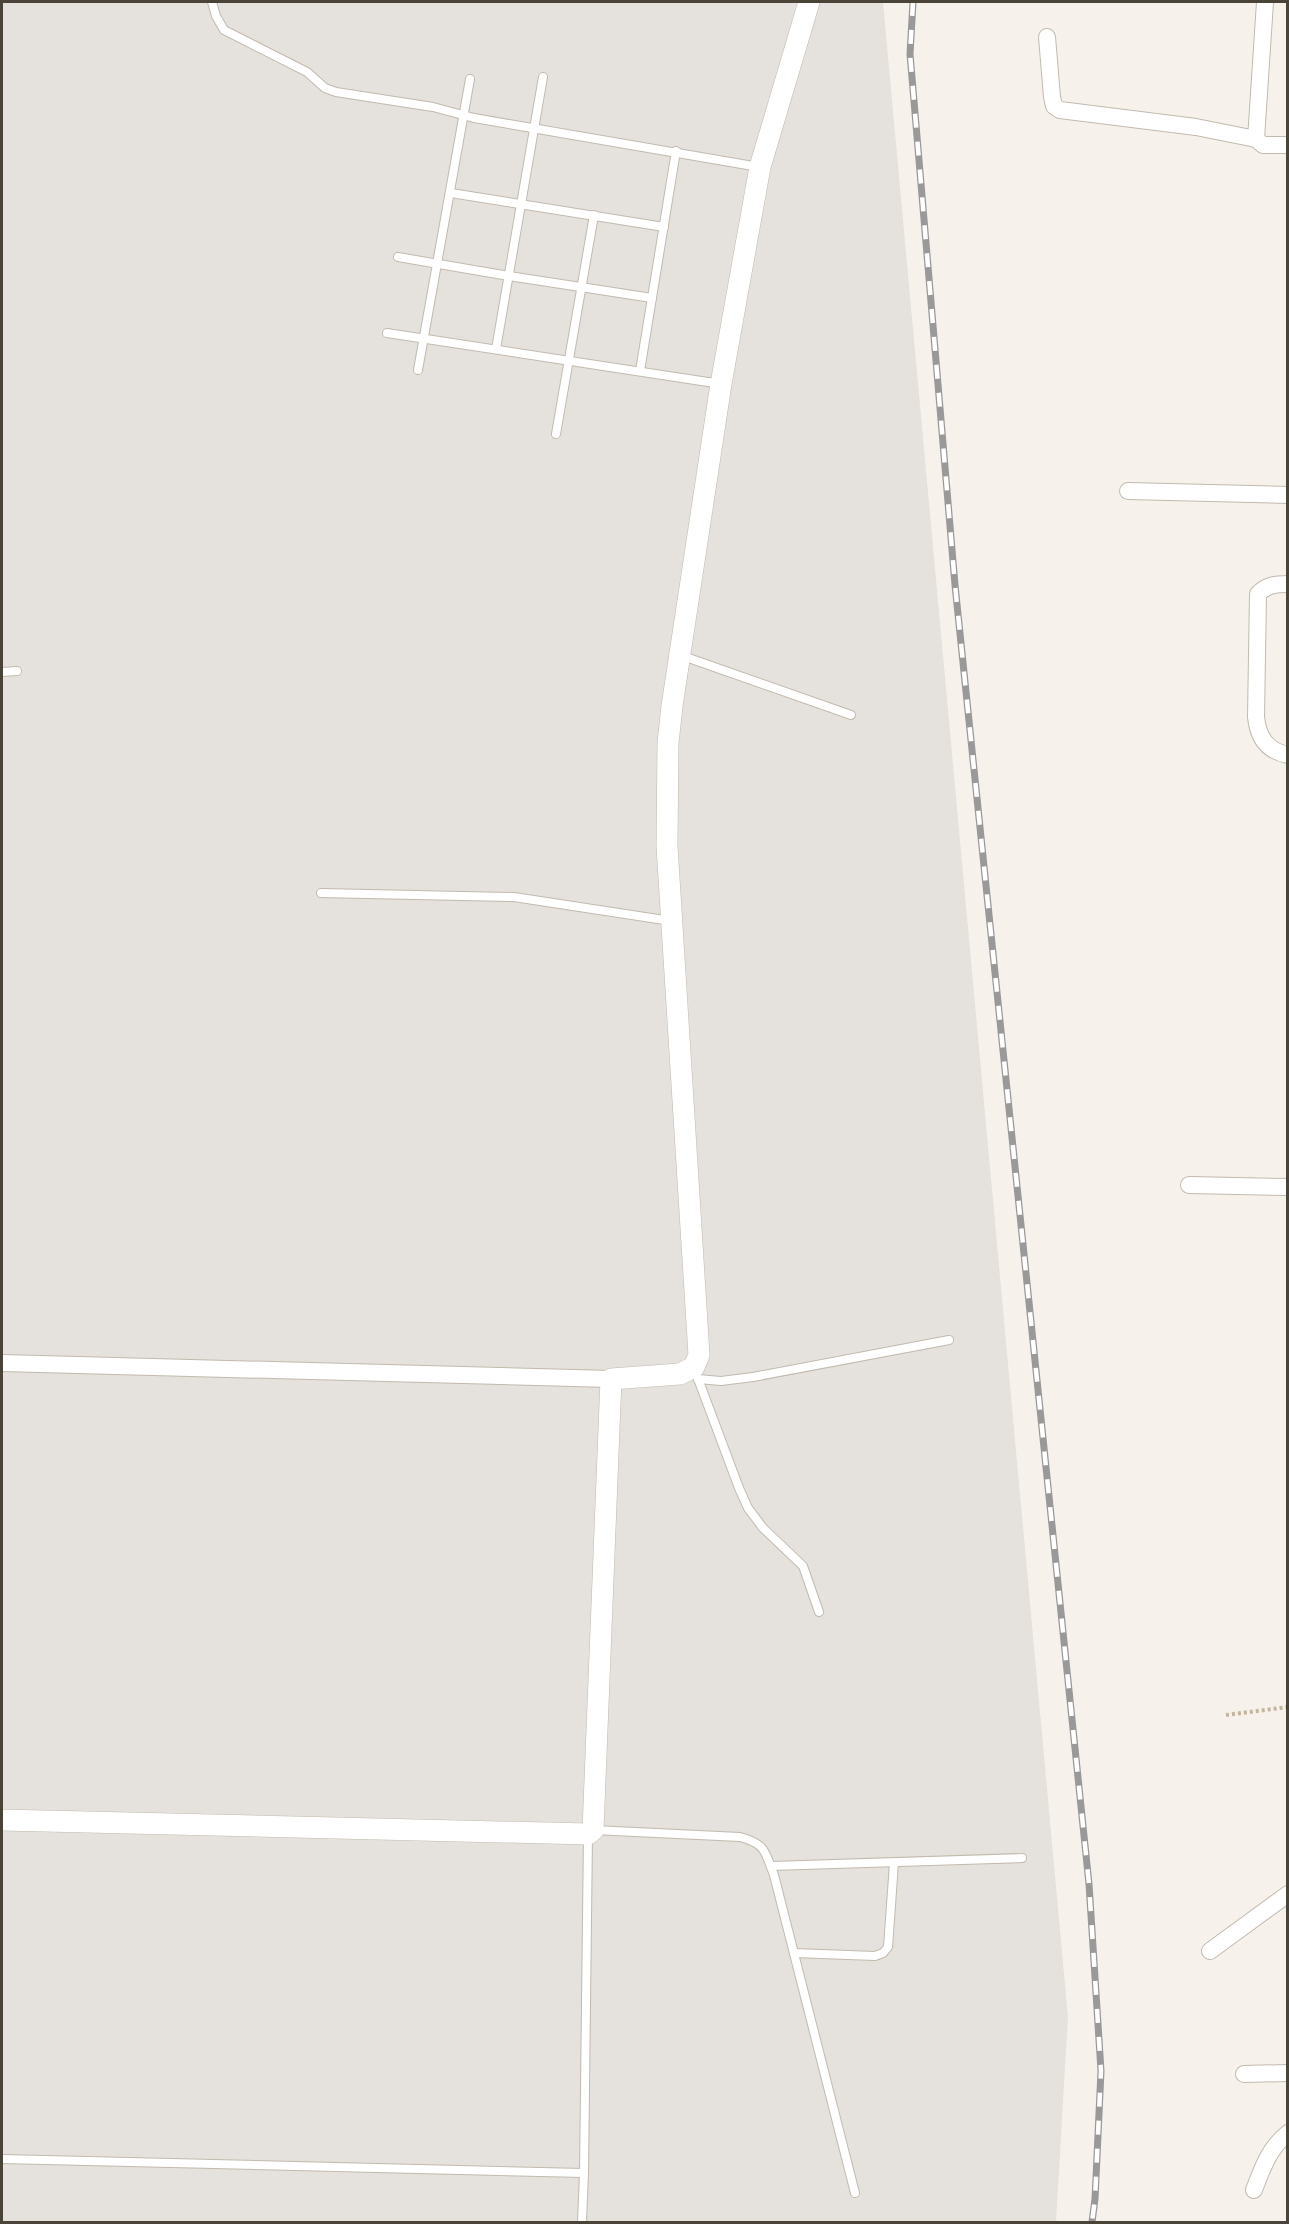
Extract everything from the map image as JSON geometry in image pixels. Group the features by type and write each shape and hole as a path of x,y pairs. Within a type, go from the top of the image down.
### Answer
{"street":[{"path":"2,1363 611,1379 696,1373 699,1355 667,846 668,742 679,655 721,384 759,167 809,2"},
{"path":"1256,139 1265,2"},
{"path":"1047,38 1052,97 1054,106 1060,110 1197,126 1256,139 1263,145 1287,145"},
{"path":"1128,491 1287,495"},
{"path":"1287,584 1263,588 1258,594 1256,717 1263,742 1270,748 1287,754"},
{"path":"1189,1185 1287,1187"},
{"path":"2,1820 590,1832 611,1379"},
{"path":"1210,1951 1287,1894"},
{"path":"1244,2074 1287,2073"},
{"path":"1254,2190 1268,2156 1277,2142 1287,2133"}],"lane":[{"path":"212,2 216,16 225,30 307,72 326,88 336,92 433,107 536,129 676,151 759,167"},
{"path":"496,349 536,129 543,77"},
{"path":"418,370 470,80"},
{"path":"639,371 676,151"},
{"path":"451,193 664,227"},
{"path":"556,434 594,215"},
{"path":"398,256 652,298"},
{"path":"387,333 721,384"},
{"path":"679,655 851,716"},
{"path":"2,672 17,671"},
{"path":"321,893 514,897 672,921"},
{"path":"696,1373 721,1381 753,1377 949,1340"},
{"path":"696,1373 748,1508 763,1528 803,1566 819,1612"},
{"path":"582,2223 590,1832 740,1837 755,1841 766,1853 855,2193"},
{"path":"771,1866 1022,1858"},
{"path":"794,1953 875,1956 883,1953 888,1947 894,1863"},
{"path":"2,2159 584,2173"}],"path":[{"path":"1226,1715 1287,1707"}],"shaded area":[{"path":"2,2 883,2 1068,2017 1056,2222 2,2222"}],"railway":[{"path":"913,2 910,54 955,585 1089,1884 1101,2071 1092,2222"}]}
